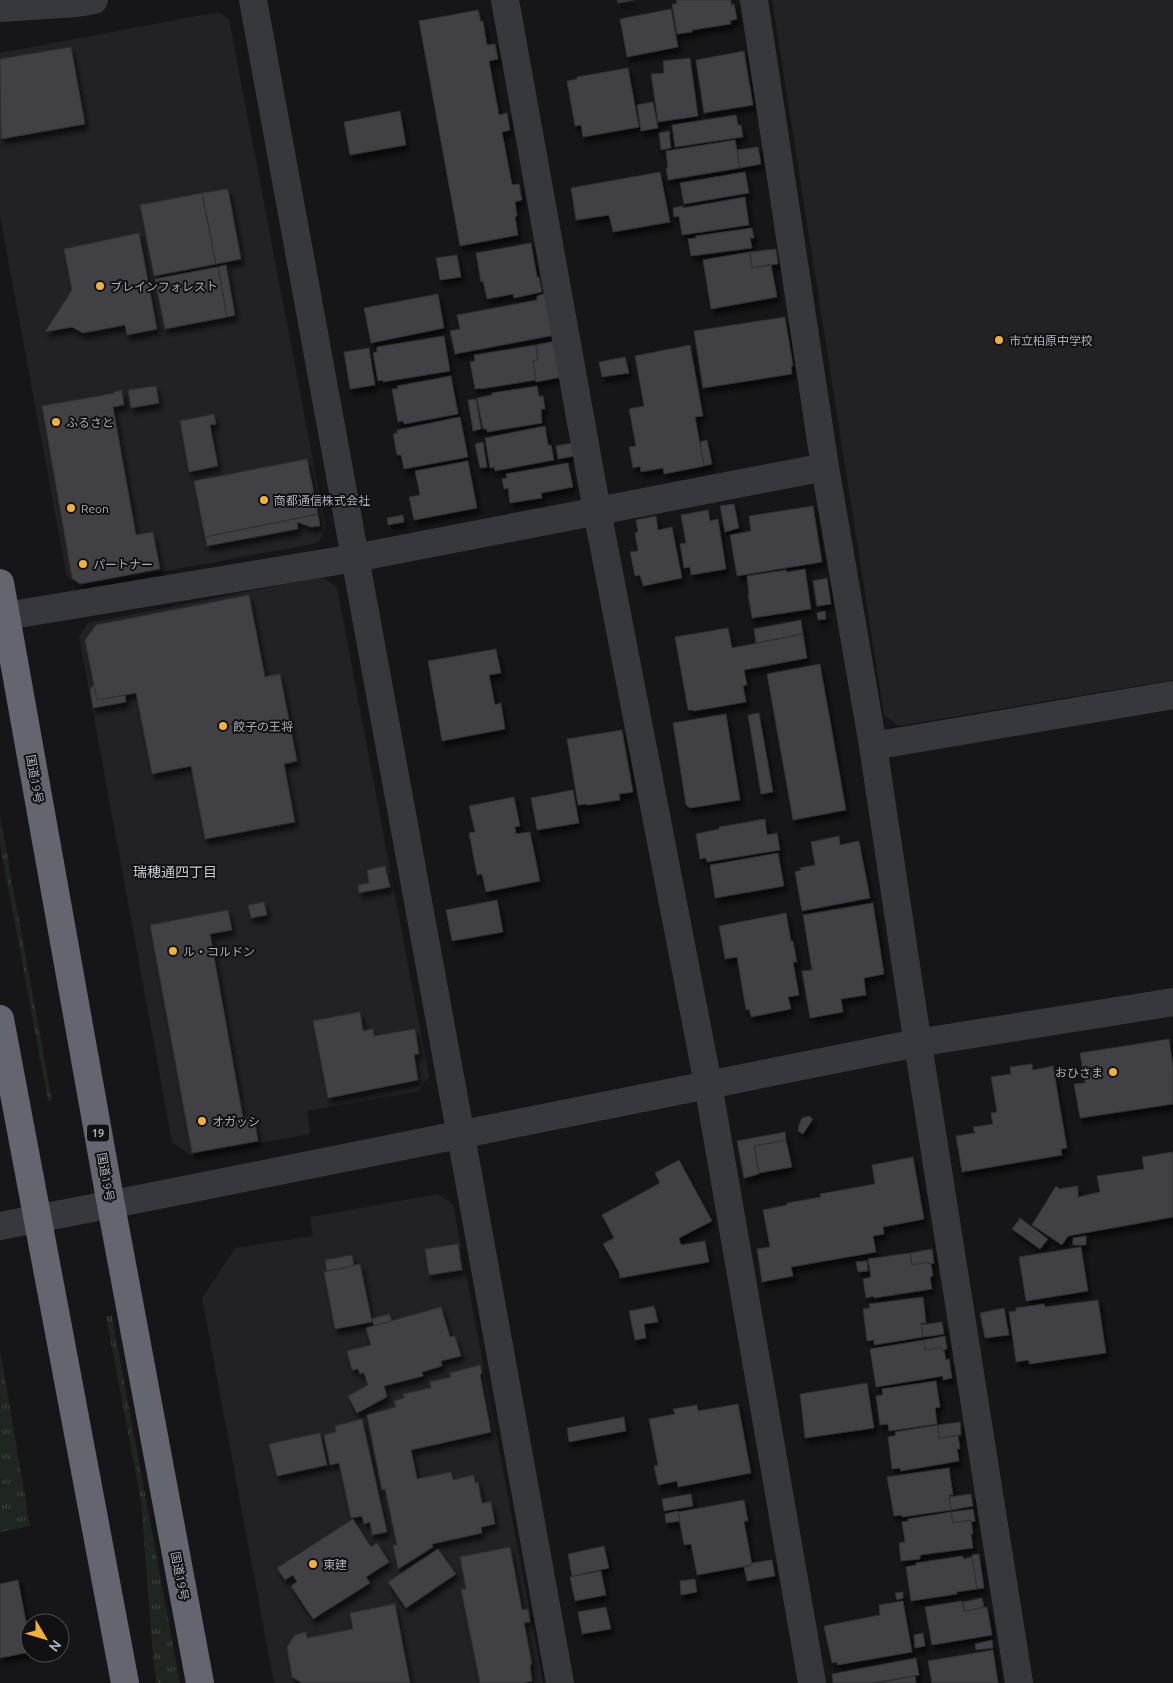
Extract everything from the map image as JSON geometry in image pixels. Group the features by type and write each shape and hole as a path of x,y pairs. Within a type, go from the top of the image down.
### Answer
{"highway":[{"name":"国道19号","path":"0,583 111,1205 200,1683"},
{"path":"0,1019 125,1683"}],"street":[{"path":"0,8 77,3 94,0"},
{"path":"253,0 560,1683"},
{"path":"505,0 597,511 708,1084 812,1683"},
{"path":"754,0 825,467 873,746 1019,1683"},
{"path":"6,616 355,558 825,467"},
{"path":"873,746 1173,695"},
{"path":"0,1226 918,1043 1173,1002"}],"shaded area":[{"name":"市立柏原中学校","path":"772,0 1173,0 1173,680 898,726 884,715"},
{"path":"218,12 229,19 326,528 318,543 80,587 67,577 0,217 0,53"},
{"path":"322,577 337,587 429,1076 419,1091 307,1111 310,1134 190,1155 172,1142 79,636 88,623"},
{"path":"438,1194 453,1204 543,1683 274,1683 202,1298 235,1248 313,1236 310,1217"}],"green space":[{"path":"0,816 52,1100 48,1101 0,844"},
{"path":"106,1316 112,1316 180,1683 157,1683 154,1668 141,1502"},
{"path":"0,1349 30,1526 0,1532"}],"building":[{"path":"617,0 635,0 618,3"},
{"path":"676,0 731,0 731,5 734,4 737,19 730,21 731,24 677,34 672,4 677,4"},
{"path":"671,9 678,47 627,57 620,19"},
{"path":"478,10 481,22 483,21 487,45 495,44 498,59 489,61 499,115 507,113 510,130 502,132 512,185 519,184 522,200 515,202 518,235 460,246 419,21"},
{"path":"71,47 85,124 1,139 0,59"},
{"path":"744,51 753,105 704,113 696,60"},
{"path":"690,58 698,116 658,122 651,74 664,73 663,61"},
{"path":"628,68 639,127 583,137 581,125 575,126 567,81 577,79 577,77"},
{"path":"653,102 658,128 641,131 637,105"},
{"path":"400,111 406,145 350,155 344,122"},
{"path":"736,115 738,125 741,125 743,137 675,147 672,125"},
{"path":"669,131 671,148 661,150 659,133"},
{"path":"735,140 740,168 668,180 666,151"},
{"path":"758,147 761,164 740,168 737,150"},
{"path":"660,172 670,222 613,232 609,215 576,220 571,188"},
{"path":"745,172 749,193 684,204 680,183"},
{"path":"228,189 241,259 216,264 202,193"},
{"path":"202,193 216,264 154,276 140,205"},
{"path":"745,197 749,225 682,235 679,216 674,217 673,208 683,206 683,208"},
{"path":"752,228 754,238 750,238 752,248 691,256 688,239 696,238 696,236"},
{"path":"139,233 157,329 127,335 125,325 83,333 72,327 45,332 72,290 64,249"},
{"path":"531,243 537,277 539,277 542,292 514,298 513,294 487,299 483,281 481,282 476,253"},
{"path":"776,249 778,264 752,268 750,252"},
{"path":"750,252 752,268 771,264 777,297 711,309 703,260"},
{"path":"457,255 461,277 440,280 436,258"},
{"path":"226,265 235,315 227,317 218,267"},
{"path":"218,267 227,317 165,329 155,279"},
{"path":"547,293 555,335 455,354 450,331 460,329 457,315 537,300 537,296"},
{"path":"438,294 444,328 371,343 364,308"},
{"path":"785,317 793,366 791,366 792,374 703,388 694,331"},
{"path":"444,336 450,371 383,382 383,380 378,381 373,353 377,352 377,347"},
{"path":"556,341 562,377 536,382 533,361 538,360 536,345"},
{"path":"536,345 538,360 533,361 536,380 475,389 470,362 475,361 474,355"},
{"path":"690,345 703,416 695,417 704,466 664,474 663,468 641,472 640,466 633,468 629,447 636,446 629,409 644,406 635,356"},
{"path":"369,348 375,385 350,389 344,352"},
{"path":"625,357 629,373 602,377 599,362"},
{"path":"451,376 458,414 404,424 403,421 398,422 392,389 398,389 397,386"},
{"path":"156,386 159,403 131,408 128,390"},
{"path":"537,386 539,396 543,396 545,409 541,409 542,423 487,432 487,429 483,429 477,398 492,395 492,393"},
{"path":"122,390 124,405 113,407 136,535 153,532 160,569 80,584 72,578 42,406 115,393"},
{"path":"476,399 481,429 473,431 468,400"},
{"path":"214,414 216,424 210,425 218,466 189,472 180,421"},
{"path":"460,417 468,457 404,469 401,455 397,455 393,434 397,433 397,430"},
{"path":"545,426 548,445 551,445 554,460 495,471 494,467 490,468 485,438"},
{"path":"707,440 712,464 704,466 700,442"},
{"path":"483,442 487,467 480,468 475,444"},
{"path":"572,443 575,456 558,459 556,446"},
{"path":"307,459 318,514 205,537 194,481"},
{"path":"468,461 477,508 414,520 409,497 420,495 415,471"},
{"path":"568,463 573,487 541,493 542,498 510,503 508,488 504,489 502,479 507,478 506,474"},
{"path":"734,504 739,528 725,532 720,506"},
{"path":"813,506 822,562 737,576 730,535 751,531 749,516"},
{"path":"708,510 710,521 718,519 726,569 691,575 690,567 684,568 680,544 686,543 681,515"},
{"path":"318,514 320,526 311,527 297,522 298,529 207,546 205,537"},
{"path":"403,515 404,522 388,525 387,518"},
{"path":"656,516 658,530 672,527 682,578 643,586 640,575 635,576 630,552 638,551 635,533 638,532 636,520"},
{"path":"805,569 811,609 752,618 747,576"},
{"path":"827,578 831,604 817,606 813,581"},
{"path":"249,595 265,677 280,674 297,761 284,764 295,822 205,839 191,766 152,774 136,693 97,700 85,640 96,625"},
{"path":"825,611 826,619 818,620 817,613"},
{"path":"801,620 803,634 756,643 754,629"},
{"path":"728,628 732,648 803,634 807,658 744,670 747,685 743,686 746,702 694,711 688,710 675,637"},
{"path":"496,649 501,673 489,675 495,705 501,703 505,729 442,741 428,661"},
{"path":"820,664 846,810 793,820 767,674"},
{"path":"94,684 97,700 125,695 126,702 93,708 90,690"},
{"path":"759,713 773,792 761,794 748,715"},
{"path":"726,714 740,800 690,808 686,805 673,723"},
{"path":"622,730 633,792 619,794 620,800 578,805 567,739"},
{"path":"573,790 579,823 537,830 531,798"},
{"path":"514,797 520,826 515,827 516,834 530,832 540,881 486,892 482,874 477,875 469,833 475,832 469,806"},
{"path":"765,819 767,835 777,833 780,850 707,862 706,858 700,859 696,834 719,829 719,827"},
{"path":"839,836 840,845 859,841 870,898 802,911 795,872 801,870 800,868 815,865 811,842"},
{"path":"778,853 784,886 715,898 710,865"},
{"path":"385,866 390,887 359,893 358,885 369,883 367,870"},
{"path":"497,900 503,932 452,941 446,910"},
{"path":"264,902 267,915 251,918 248,905"},
{"path":"873,903 884,974 864,978 866,995 841,999 843,1012 810,1018 802,971 812,970 803,915"},
{"path":"228,910 232,930 210,934 243,1118 254,1116 258,1141 192,1153 150,925"},
{"path":"786,913 797,962 793,962 799,995 788,997 791,1009 751,1017 749,1009 746,1010 737,957 725,959 719,926"},
{"path":"360,1012 363,1031 373,1029 374,1036 415,1029 419,1054 414,1055 418,1080 328,1098 313,1021"},
{"path":"1169,1039 1173,1067 1173,1104 1080,1118 1074,1084 1085,1083 1080,1053"},
{"path":"1032,1064 1033,1070 1053,1066 1067,1148 1061,1149 1062,1155 962,1172 956,1136 975,1133 973,1127 993,1124 991,1113 997,1112 991,1077 1011,1074 1010,1067"},
{"path":"809,1116 813,1119 803,1134 798,1131 799,1125 802,1118"},
{"path":"785,1132 786,1140 754,1146 759,1174 744,1178 737,1141"},
{"path":"786,1140 792,1167 759,1173 754,1146"},
{"path":"1173,1152 1173,1217 1068,1236 1062,1245 1032,1225 1056,1186 1059,1189 1078,1186 1078,1197 1100,1192 1097,1176 1144,1169 1142,1157"},
{"path":"913,1157 924,1219 883,1227 884,1234 873,1236 876,1252 791,1267 793,1276 762,1282 757,1249 770,1247 763,1210 787,1205 787,1203 821,1197 820,1194 875,1184 872,1165"},
{"path":"679,1160 712,1221 679,1238 681,1245 705,1241 709,1262 620,1278 619,1272 603,1244 614,1238 602,1215 660,1183 655,1173"},
{"path":"1020,1218 1048,1239 1040,1249 1012,1229"},
{"path":"1086,1236 1086,1245 1073,1245 1073,1238"},
{"path":"458,1244 462,1270 429,1275 425,1249"},
{"path":"1081,1247 1088,1291 1026,1301 1019,1257"},
{"path":"932,1249 934,1263 929,1264 928,1262 912,1265 910,1253"},
{"path":"910,1253 912,1265 931,1263 933,1276 930,1277 932,1289 866,1298 863,1279 871,1277 868,1259"},
{"path":"352,1255 354,1266 327,1271 325,1260"},
{"path":"867,1261 868,1271 858,1272 856,1262"},
{"path":"360,1264 372,1322 335,1329 324,1272"},
{"path":"923,1297 926,1323 921,1323 923,1337 874,1345 874,1340 867,1341 863,1309 870,1308 869,1304"},
{"path":"1098,1300 1106,1353 1029,1364 1029,1360 1016,1362 1009,1312 1016,1311 1016,1308 1044,1304 1045,1307"},
{"path":"654,1306 658,1322 644,1324 646,1338 635,1340 629,1311"},
{"path":"441,1307 450,1337 455,1336 461,1356 441,1361 442,1366 422,1372 423,1376 384,1386 387,1397 357,1413 348,1396 368,1385 364,1373 360,1374 358,1369 352,1370 347,1351 371,1345 366,1328"},
{"path":"1004,1308 1009,1335 985,1338 980,1313"},
{"path":"389,1314 392,1321 374,1326 372,1319"},
{"path":"942,1322 944,1334 923,1337 921,1325"},
{"path":"945,1336 947,1349 942,1350 941,1347 925,1350 924,1340"},
{"path":"924,1340 925,1350 941,1347 944,1350 946,1360 949,1359 952,1378 943,1380 943,1376 876,1387 870,1349"},
{"path":"480,1365 482,1373 480,1375 491,1432 411,1450 417,1479 451,1472 453,1480 474,1475 475,1483 478,1482 482,1503 491,1502 495,1524 481,1527 482,1533 432,1544 433,1547 398,1569 393,1545 397,1545 385,1489 382,1490 367,1415 396,1407 394,1401 404,1398 403,1394 431,1388 430,1382 451,1377 450,1373"},
{"path":"936,1381 940,1407 935,1408 937,1424 889,1431 888,1424 880,1425 876,1396 883,1395 882,1389"},
{"path":"867,1383 874,1428 805,1438 800,1394"},
{"path":"738,1404 751,1473 678,1487 677,1481 658,1485 654,1466 658,1465 649,1419 675,1414 673,1409 697,1405 698,1411"},
{"path":"624,1417 626,1431 569,1442 567,1428"},
{"path":"362,1419 387,1532 372,1535 370,1522 364,1524 362,1516 351,1518 339,1463 330,1465 324,1435 336,1432 335,1426"},
{"path":"960,1422 961,1435 939,1438 938,1425"},
{"path":"938,1425 939,1438 958,1435 960,1449 957,1449 959,1461 901,1471 900,1468 892,1469 888,1437 896,1435 895,1432"},
{"path":"320,1433 327,1465 277,1476 269,1444"},
{"path":"949,1468 953,1495 949,1495 951,1510 902,1517 901,1515 894,1516 887,1477"},
{"path":"691,1494 693,1506 664,1511 662,1499"},
{"path":"971,1494 973,1506 951,1510 949,1497"},
{"path":"744,1500 748,1521 744,1521 752,1565 697,1575 691,1544 684,1545 678,1512"},
{"path":"973,1509 975,1521 953,1523 951,1512"},
{"path":"678,1511 680,1521 666,1523 665,1514"},
{"path":"951,1512 953,1523 971,1520 973,1548 920,1555 920,1559 901,1561 899,1543 905,1542 902,1522 908,1521 908,1519"},
{"path":"353,1519 371,1547 377,1543 389,1562 366,1577 370,1583 313,1619 291,1586 297,1582 293,1575 285,1580 277,1568"},
{"path":"604,1546 609,1568 572,1576 568,1554"},
{"path":"510,1547 522,1610 528,1609 530,1622 524,1623 532,1664 530,1665 532,1681 523,1683 480,1683 461,1589 466,1589 460,1557"},
{"path":"438,1549 456,1574 406,1608 388,1582"},
{"path":"979,1554 984,1588 977,1589 972,1555"},
{"path":"963,1556 963,1559 972,1557 977,1589 911,1601 906,1567 916,1565 916,1563"},
{"path":"772,1560 775,1576 747,1581 744,1567 752,1565 752,1563"},
{"path":"601,1571 606,1595 575,1601 570,1577"},
{"path":"695,1579 697,1592 681,1595 680,1581"},
{"path":"18,1580 24,1613 20,1613 20,1654 0,1658 0,1584"},
{"path":"903,1592 903,1598 897,1600 895,1593"},
{"path":"982,1598 984,1607 965,1611 963,1602"},
{"path":"903,1601 912,1652 837,1665 837,1662 832,1663 824,1626 880,1615 879,1605"},
{"path":"962,1601 964,1611 987,1607 992,1635 932,1645 925,1607"},
{"path":"395,1604 410,1683 302,1683 292,1677 287,1647 295,1635 306,1632 307,1638 353,1629 350,1613"},
{"path":"606,1607 611,1629 582,1634 578,1612"},
{"path":"923,1633 925,1646 915,1648 914,1635"},
{"path":"992,1640 993,1648 976,1650 975,1644"},
{"path":"993,1650 998,1683 932,1683 928,1661"},
{"path":"916,1658 919,1675 872,1683 833,1683 832,1674"},
{"path":"915,1676 916,1683 878,1683"}],"place":[{"name":"ブレインフォレスト","path":"100,286"},
{"name":"市立柏原中学校","path":"999,340"},
{"name":"ふるさと","path":"56,422"},
{"name":"商都通信株式会社","path":"264,500"},
{"name":"Reon","path":"71,508"},
{"name":"パートナー","path":"83,564"},
{"name":"餃子の王将","path":"223,726"},
{"name":"ル・コルドン","path":"173,951"},
{"name":"おひさま","path":"1113,1072"},
{"name":"オガッシ","path":"202,1121"},
{"name":"東建","path":"313,1564"}],"district":[{"name":"瑞穂通四丁目","path":"175,872"}]}
